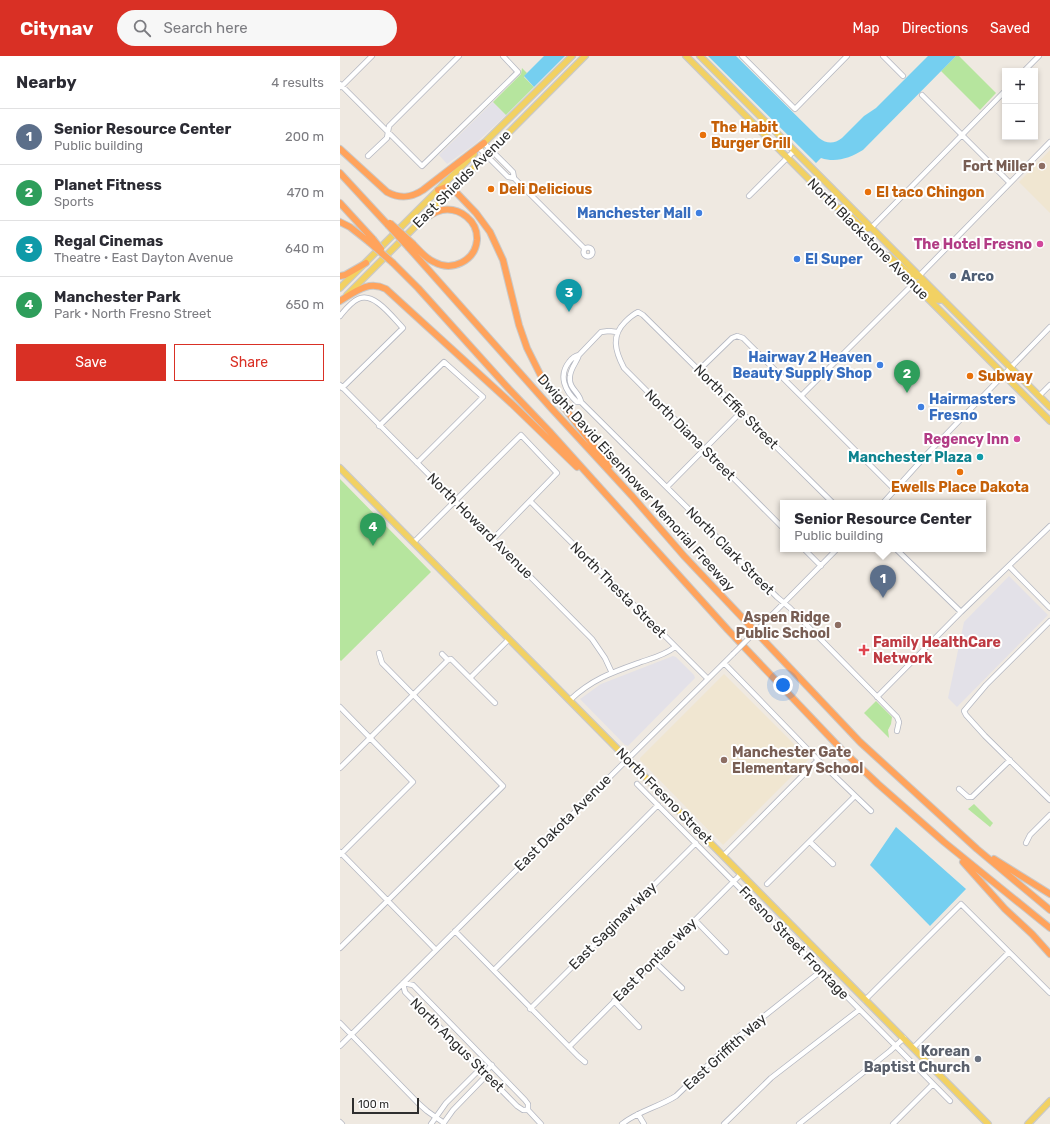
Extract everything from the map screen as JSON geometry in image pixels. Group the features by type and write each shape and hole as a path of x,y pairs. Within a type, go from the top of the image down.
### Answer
{"highway":[{"path":"340,149 387,192 404,198 413,196 423,190 484,143"},
{"path":"340,172 358,193 411,246 429,259 438,264 448,266 459,264 465,261 472,254 476,244 477,234 475,227 469,218 460,212 442,210 432,214 418,224"},
{"path":"438,190 446,187 453,189 484,222 503,260 519,325 540,374 632,496"},
{"path":"340,203 371,241 418,288 509,389 549,430 728,630 842,750 944,842 1050,928"},
{"path":"340,222 371,241"},
{"name":"Dwight David Eisenhower Memorial Freeway","path":"411,246 552,409 632,496 684,556 860,742 977,849 1050,910"},
{"path":"340,276 345,275 366,263"},
{"path":"340,301 365,286 376,285 386,289 512,404 617,506"},
{"path":"944,842 1005,909 1032,934 1050,954"},
{"path":"977,849 1050,894"}],"main road":[{"name":"East Shields Avenue","path":"340,288 572,56"},
{"name":"East Shields Avenue","path":"340,301 585,56"},
{"name":"North Blackstone Avenue","path":"686,56 1050,422"},
{"name":"North Blackstone Avenue","path":"700,56 1050,407"},
{"path":"829,200 849,214 864,228 871,228"},
{"path":"877,248 896,261 911,275 915,277 918,276"},
{"path":"913,284 919,283 937,300 943,300"},
{"name":"North Fresno Street","path":"340,468 988,1124"},
{"path":"1028,1124 1050,1101"}],"street":[{"path":"372,56 341,86 422,166 518,72 502,56"},
{"path":"368,156 387,138 389,126 459,56"},
{"path":"742,56 795,109 847,56"},
{"path":"747,61 752,56"},
{"path":"883,56 903,76"},
{"path":"1027,68 1039,56"},
{"path":"871,228 1002,94"},
{"path":"922,95 1010,183"},
{"path":"918,276 1050,142"},
{"path":"484,143 513,172 514,178 585,249"},
{"path":"479,148 508,178 514,178"},
{"path":"749,196 794,151"},
{"path":"801,396 913,284"},
{"path":"340,316 356,300 363,297 374,300 403,328 341,387"},
{"name":"North Effie Street","path":"617,332 628,318 638,312 643,315 830,500"},
{"path":"886,500 929,452 1050,327"},
{"path":"579,355 601,332 617,332"},
{"name":"North Diana Street","path":"617,332 616,347 624,368 780,525"},
{"path":"699,370 732,338 737,336 743,338 895,490"},
{"name":"North Clark Street","path":"579,355 570,374 570,383 581,402 878,697 897,717 899,722 897,731"},
{"name":"North Clark Street","path":"579,355 575,356 564,370 563,378 572,397 577,402 581,402"},
{"path":"379,426 444,362 483,397 417,463"},
{"path":"1039,396 1050,385"},
{"name":"North Howard Avenue","path":"341,387 592,639 605,658 612,673"},
{"path":"667,487 741,412"},
{"path":"414,542 521,435 557,473 492,539"},
{"name":"North Thesta Street","path":"530,501 708,679"},
{"path":"878,697 961,612 1050,526"},
{"path":"807,552 821,566"},
{"name":"East Dakota Avenue","path":"340,1046 835,552"},
{"path":"899,552 961,612"},
{"path":"1009,566 1050,608"},
{"path":"1050,621 986,685 964,711 985,736 1050,800"},
{"path":"470,678 509,639"},
{"path":"570,700 594,681 664,654 675,647"},
{"path":"340,948 503,786 382,663 379,653"},
{"path":"442,654 448,660 451,659 495,703"},
{"path":"340,768 448,660"},
{"path":"724,663 818,760 871,811"},
{"path":"340,707 413,782 340,854 436,950"},
{"path":"724,856 818,760"},
{"path":"960,789 968,798 972,797 1010,760"},
{"name":"Fresno Street Frontage","path":"638,784 950,1101"},
{"path":"767,884 855,796"},
{"path":"494,970 658,805"},
{"path":"1026,843 1030,835 1050,815"},
{"path":"810,842 833,864"},
{"name":"East Saginaw Way","path":"530,1009 696,844"},
{"name":"East Pontiac Way","path":"569,1047 741,874"},
{"path":"865,1000 961,904 1050,992"},
{"path":"695,920 726,952"},
{"path":"455,931 530,1009 585,1062"},
{"path":"913,1048 1009,952"},
{"path":"654,961 682,988"},
{"name":"East Griffith Way","path":"622,1124 638,1114 658,1107 676,1096 733,1041 821,971"},
{"name":"North Angus Street","path":"528,1110 528,1104 525,1100 492,1065 413,985 403,983 405,992 517,1106 523,1110 528,1110 541,1124"},
{"path":"614,1001 639,1027"},
{"path":"724,1124 771,1078 859,1010"},
{"path":"340,1023 418,1103 443,1123 484,1078 485,1072 492,1065"},
{"path":"799,1124 904,1038"},
{"path":"431,1124 435,1117 459,1089 478,1071 485,1072"},
{"path":"893,1124 933,1084"},
{"path":"638,1114 644,1124"}],"shaded area":[{"path":"493,102 506,115 475,144 447,164 439,155"},
{"name":"Fort Miller","path":"1050,150 1050,213 1019,182"},
{"path":"1009,576 1048,615 957,707 948,698 964,622"},
{"path":"673,656 676,657 694,675 695,678 628,746 625,745 580,699 601,684"},
{"name":"Manchester Gate Elementary School","path":"724,674 809,759 723,845 640,760 640,758"}],"green space":[{"path":"956,56 959,56 996,93 980,110 941,71"},
{"path":"522,68 527,73 524,77 534,87 506,115 493,102 521,74"},
{"path":"340,479 431,572 341,661 340,660"},
{"path":"876,701 892,717 888,730 889,738 864,713"},
{"path":"974,804 993,823 990,827 968,809"}],"water":[{"path":"544,56 565,56 534,87 524,76"},
{"path":"708,56 736,56 819,138 830,142 842,138 864,116 876,108 928,56 956,56 863,150 843,159 832,160 821,158 816,163"},
{"path":"896,827 966,889 930,926 870,865"}],"place":[{"name":"The Habit Burger Grill","path":"703,135"},
{"name":"Fort Miller","path":"1042,166"},
{"name":"Deli Delicious","path":"491,189"},
{"name":"El taco Chingon","path":"868,192"},
{"name":"Manchester Mall","path":"699,213"},
{"name":"The Hotel Fresno","path":"1040,244"},
{"name":"El Super","path":"797,259"},
{"name":"Arco","path":"953,276"},
{"name":"Regal Cinemas","path":"569,312"},
{"name":"Hairway 2 Heaven Beauty Supply Shop","path":"880,365"},
{"name":"Subway","path":"970,376"},
{"name":"Planet Fitness","path":"907,393"},
{"name":"Hairmasters Fresno","path":"921,407"},
{"name":"Regency Inn","path":"1017,439"},
{"name":"Manchester Plaza","path":"980,457"},
{"name":"Ewells Place Dakota","path":"960,472"},
{"name":"Manchester Park","path":"373,546"},
{"name":"Senior Resource Center","path":"883,598"},
{"name":"Aspen Ridge Public School","path":"838,625"},
{"name":"Family HealthCare Network","path":"864,650"},
{"name":"Manchester Gate Elementary School","path":"724,760"},
{"name":"Korean Baptist Church","path":"978,1059"}]}
